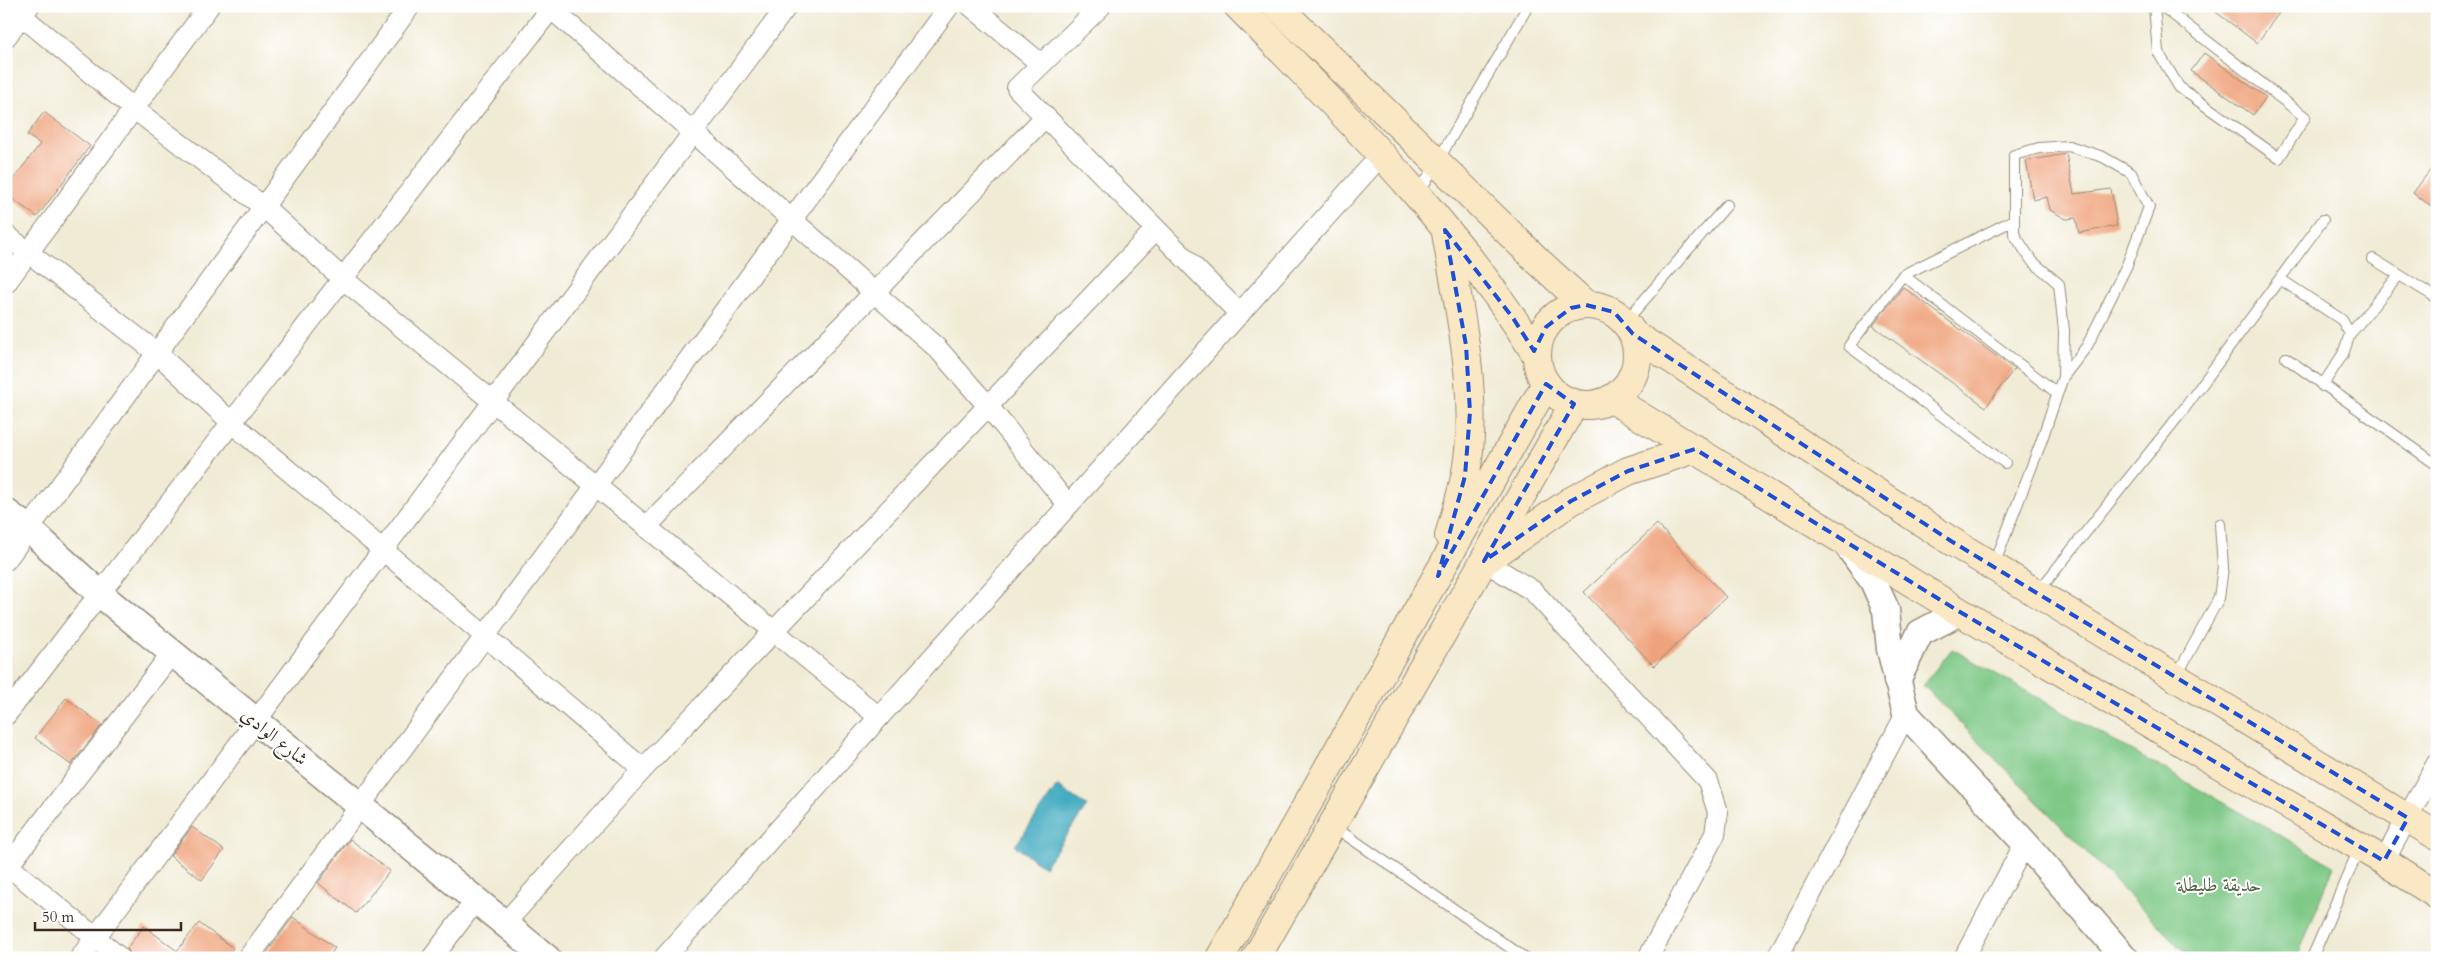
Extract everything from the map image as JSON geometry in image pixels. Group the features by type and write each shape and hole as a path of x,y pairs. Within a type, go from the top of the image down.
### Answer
{"main road":[{"path":"1238,6 1382,154 1418,196 1513,318 1537,356"},
{"path":"1277,6 1435,162 1586,305"},
{"path":"1438,576 1465,476 1470,412 1466,345 1445,230"},
{"path":"1629,328 1638,349 1638,364 1633,378 1624,390 1612,399 1587,406 1574,404 1558,397 1546,384 1539,371 1537,356 1539,341 1546,327 1556,315 1570,308 1586,305 1601,307 1614,312 1629,328 1994,567 2437,836"},
{"path":"1220,958 1546,384"},
{"path":"1612,399 1696,448 1960,612 2384,861 2437,895"},
{"path":"1256,958 1574,404"},
{"path":"1484,561 1571,501 1628,471 1696,448"}],"street":[{"path":"6,283 209,6"},
{"path":"6,560 410,6"},
{"path":"80,958 787,6"},
{"path":"248,958 950,6"},
{"path":"971,6 1041,64"},
{"path":"1101,6 1017,88 1240,314"},
{"path":"6,716 551,7 938,349 988,406 1068,505"},
{"path":"6,37 20,10 134,109 264,207 343,279 879,717"},
{"path":"646,527 1046,116"},
{"path":"664,958 1382,154"},
{"path":"505,923 643,769 1156,229"},
{"path":"6,235 157,353 232,423 643,769"},
{"name":"شارع الوادي","path":"6,512 29,529 100,594 547,958"},
{"path":"1845,542 1873,581 1886,610 1890,649 1906,714 2025,843 2125,958"},
{"path":"1484,561 1532,591 1708,782 1718,812 1715,834 1648,958"},
{"path":"1897,681 1920,633 1960,612"},
{"path":"120,958 7,866 172,653"},
{"path":"1777,958 1906,714"},
{"path":"2384,861 2437,763"},
{"path":"1964,958 2025,843"},
{"path":"432,958 476,900"}],"lane":[{"path":"1418,196 1435,162 1528,6"},
{"path":"2154,6 2158,52 2179,87 2279,158 2305,117 2162,6"},
{"path":"1994,567 2040,445 2063,377 2087,346 2127,265 2149,207 2131,173 2103,157 2069,146 2039,148 2014,155 2014,234 2032,261 2059,284 2064,331 2063,377"},
{"path":"1629,328 1727,204"},
{"path":"2005,463 1849,346 1903,275 2014,220"},
{"path":"2037,594 2181,414 2323,220"},
{"path":"2373,259 2437,298"},
{"path":"1903,275 2057,393"},
{"path":"2322,386 2343,354 2350,334 2398,275"},
{"path":"2280,279 2342,320 2350,334"},
{"path":"2286,358 2322,386 2433,462"},
{"path":"2176,678 2219,598 2223,567 2220,524"},
{"path":"1332,826 1525,958"},
{"path":"2312,958 2360,847"}],"highlighted area":[{"path":"1445,230 1513,318 1534,351 1546,327 1571,308 1586,305 1614,312 1633,334 1951,541 2408,818 2384,861 1960,612 1695,449 1628,471 1571,501 1484,561 1574,404 1546,384 1438,576 1465,476 1470,412 1466,345"}],"green space":[{"name":"حديقة طليطلة","path":"1952,649 2334,866 2297,958 2190,958 1923,685"}],"water":[{"path":"1057,786 1087,806 1044,867 1015,846"}],"building":[{"path":"2208,6 2284,6 2257,43"},
{"path":"2204,53 2266,97 2253,115 2191,71"},
{"path":"44,112 90,146 37,217 6,194 6,189 40,144 27,135"},
{"path":"2066,154 2074,194 2111,189 2117,226 2079,233 2076,218 2066,219 2050,210 2047,197 2033,200 2026,161"},
{"path":"2437,161 2437,210 2413,193"},
{"path":"1903,287 2014,369 1986,407 1873,326"},
{"path":"1657,524 1726,597 1654,666 1584,592"},
{"path":"66,698 102,725 71,765 35,738"},
{"path":"192,827 224,850 202,880 170,856"},
{"path":"350,839 390,871 356,913 318,883"},
{"path":"293,917 335,948 328,958 263,958"},
{"path":"199,923 233,948 226,958 132,958 127,948 144,926 177,951"}]}
